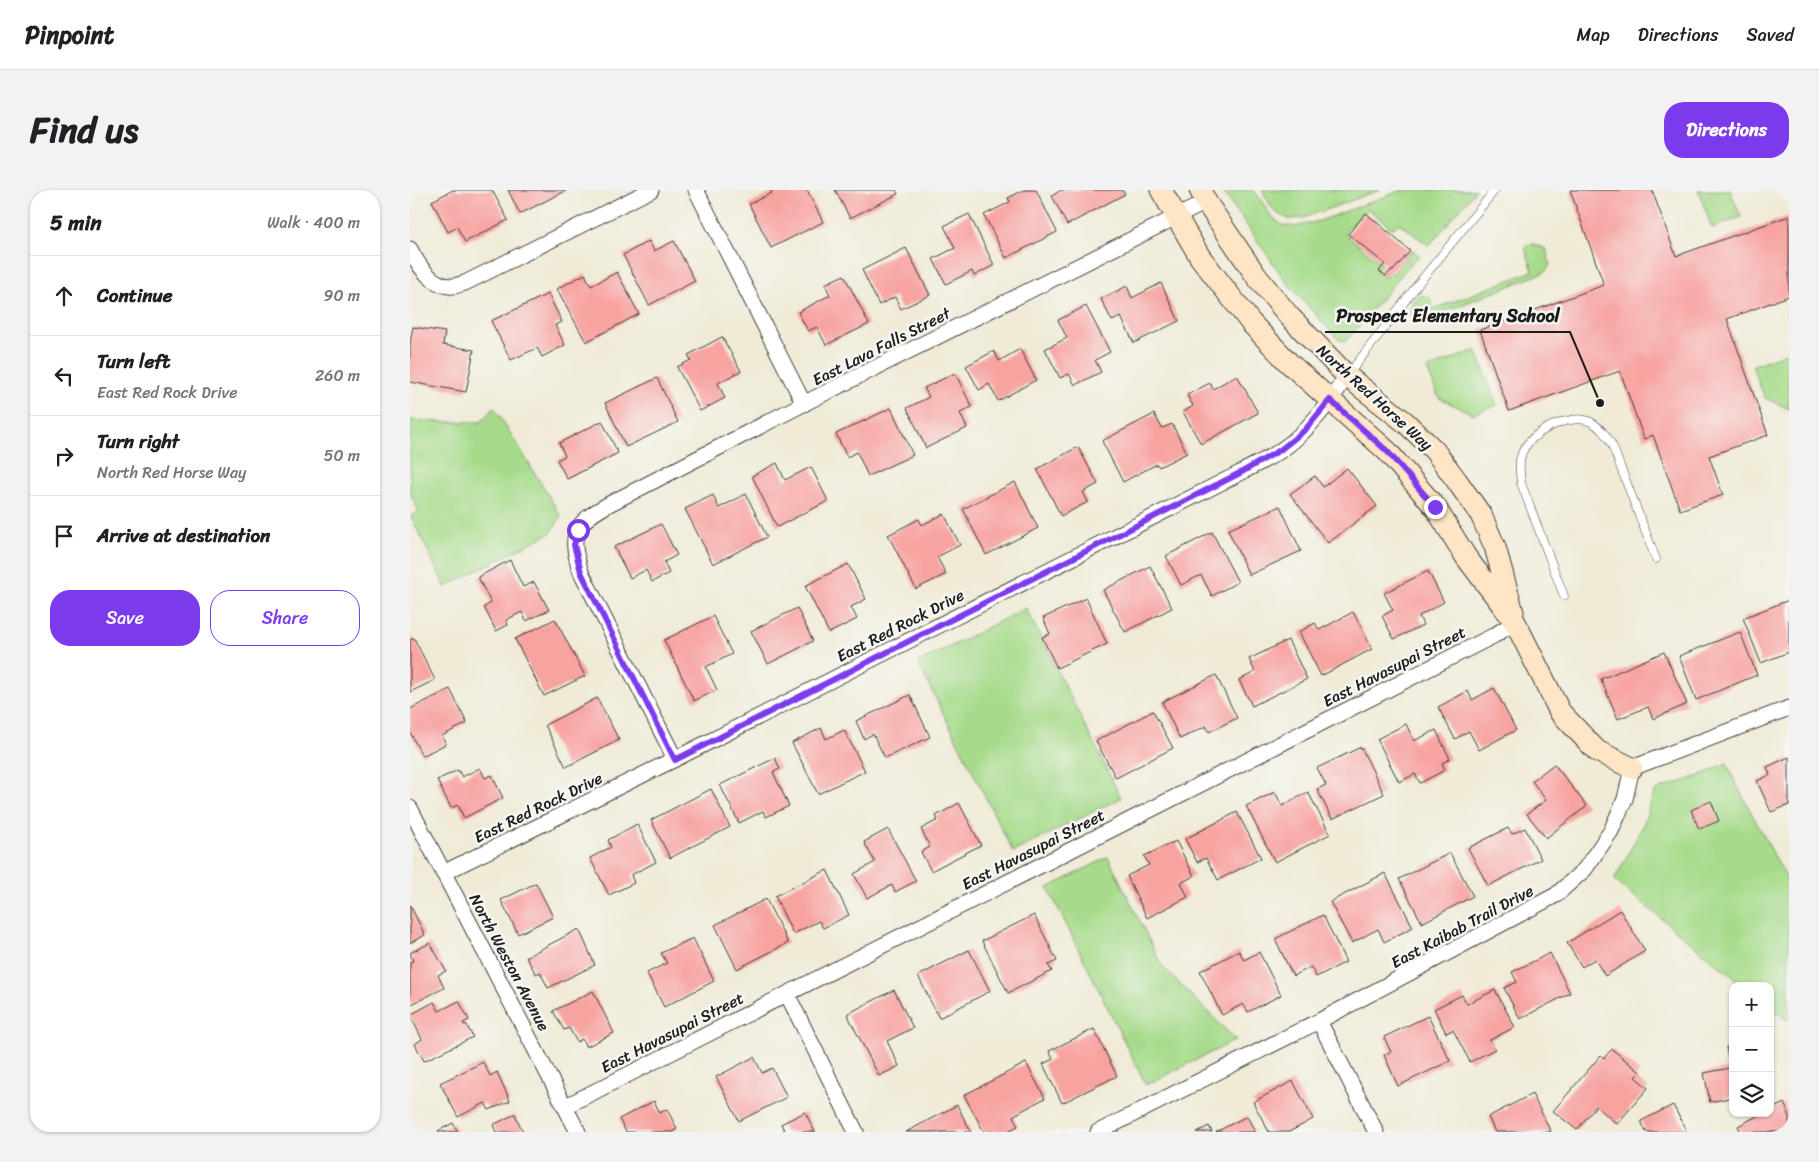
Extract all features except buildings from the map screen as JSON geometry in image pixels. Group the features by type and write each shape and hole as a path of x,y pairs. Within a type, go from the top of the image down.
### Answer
{"street":[{"path":"410,249 417,264 435,282 450,286 465,283 651,190"},
{"path":"696,190 804,404"},
{"name":"North Red Horse Way","path":"1161,190 1200,257 1251,323 1289,363 1387,451 1435,507 1466,556 1515,622 1560,712 1597,751 1632,768"},
{"name":"East Lava Falls Street","path":"675,760 581,572 574,545 583,520 602,508 804,404 1176,217 1203,196"},
{"name":"North Red Horse Way","path":"1203,196 1257,277 1289,316 1347,376 1406,423 1434,450 1481,515 1495,547 1515,622"},
{"name":"East Red Rock Drive","path":"443,873 675,760 1242,472 1280,450 1305,430 1347,376"},
{"name":"East Havasupai Street","path":"566,1106 1495,635 1515,622"},
{"path":"1632,768 1789,708"},
{"name":"East Kaibab Trail Drive","path":"1098,1132 1319,1021 1556,895 1585,869 1611,831 1624,799 1632,768"},
{"name":"North Weston Avenue","path":"410,808 578,1132"},
{"path":"787,994 856,1132"},
{"path":"1319,1021 1376,1132"}],"lane":[{"path":"1347,376 1427,273 1495,190"},
{"path":"1564,596 1521,483 1519,467 1522,453 1530,439 1540,431 1569,420 1579,420 1591,422 1604,432 1612,445 1656,560"}],"green space":[{"path":"1222,190 1254,190 1272,217 1282,225 1295,227 1323,220 1402,190 1476,190 1429,246 1399,223 1392,229 1368,209 1344,233 1382,264 1377,270 1386,278 1391,272 1393,274 1412,250 1420,256 1408,267 1346,341 1339,340 1287,283"},
{"path":"1262,190 1380,190 1303,218 1289,219 1278,214 1271,207"},
{"path":"1698,190 1730,190 1741,217 1712,228"},
{"path":"1533,244 1546,249 1550,265 1545,272 1418,322 1411,315 1412,302 1423,295 1429,297 1434,309 1533,271 1525,248 1527,245"},
{"path":"1476,350 1497,405 1473,414 1439,398 1427,369"},
{"path":"1789,352 1789,409 1765,398 1752,366"},
{"path":"494,407 561,516 552,532 445,587 411,516 419,512 410,493 410,420 481,422"},
{"path":"1026,608 1121,798 1013,852 918,663"},
{"path":"1727,763 1736,784 1789,883 1789,1017 1787,1020 1774,1010 1774,982 1739,982 1614,880 1642,828 1654,793 1659,789 1697,777"},
{"path":"1108,857 1162,966 1236,1040 1146,1085 1048,888"}],"place":[{"name":"Prospect Elementary School","path":"1600,403"}],"route":[{"path":"578,530 574,545 581,572 675,760 1242,472 1280,450 1305,430 1330,400 1387,451 1435,507"}]}
